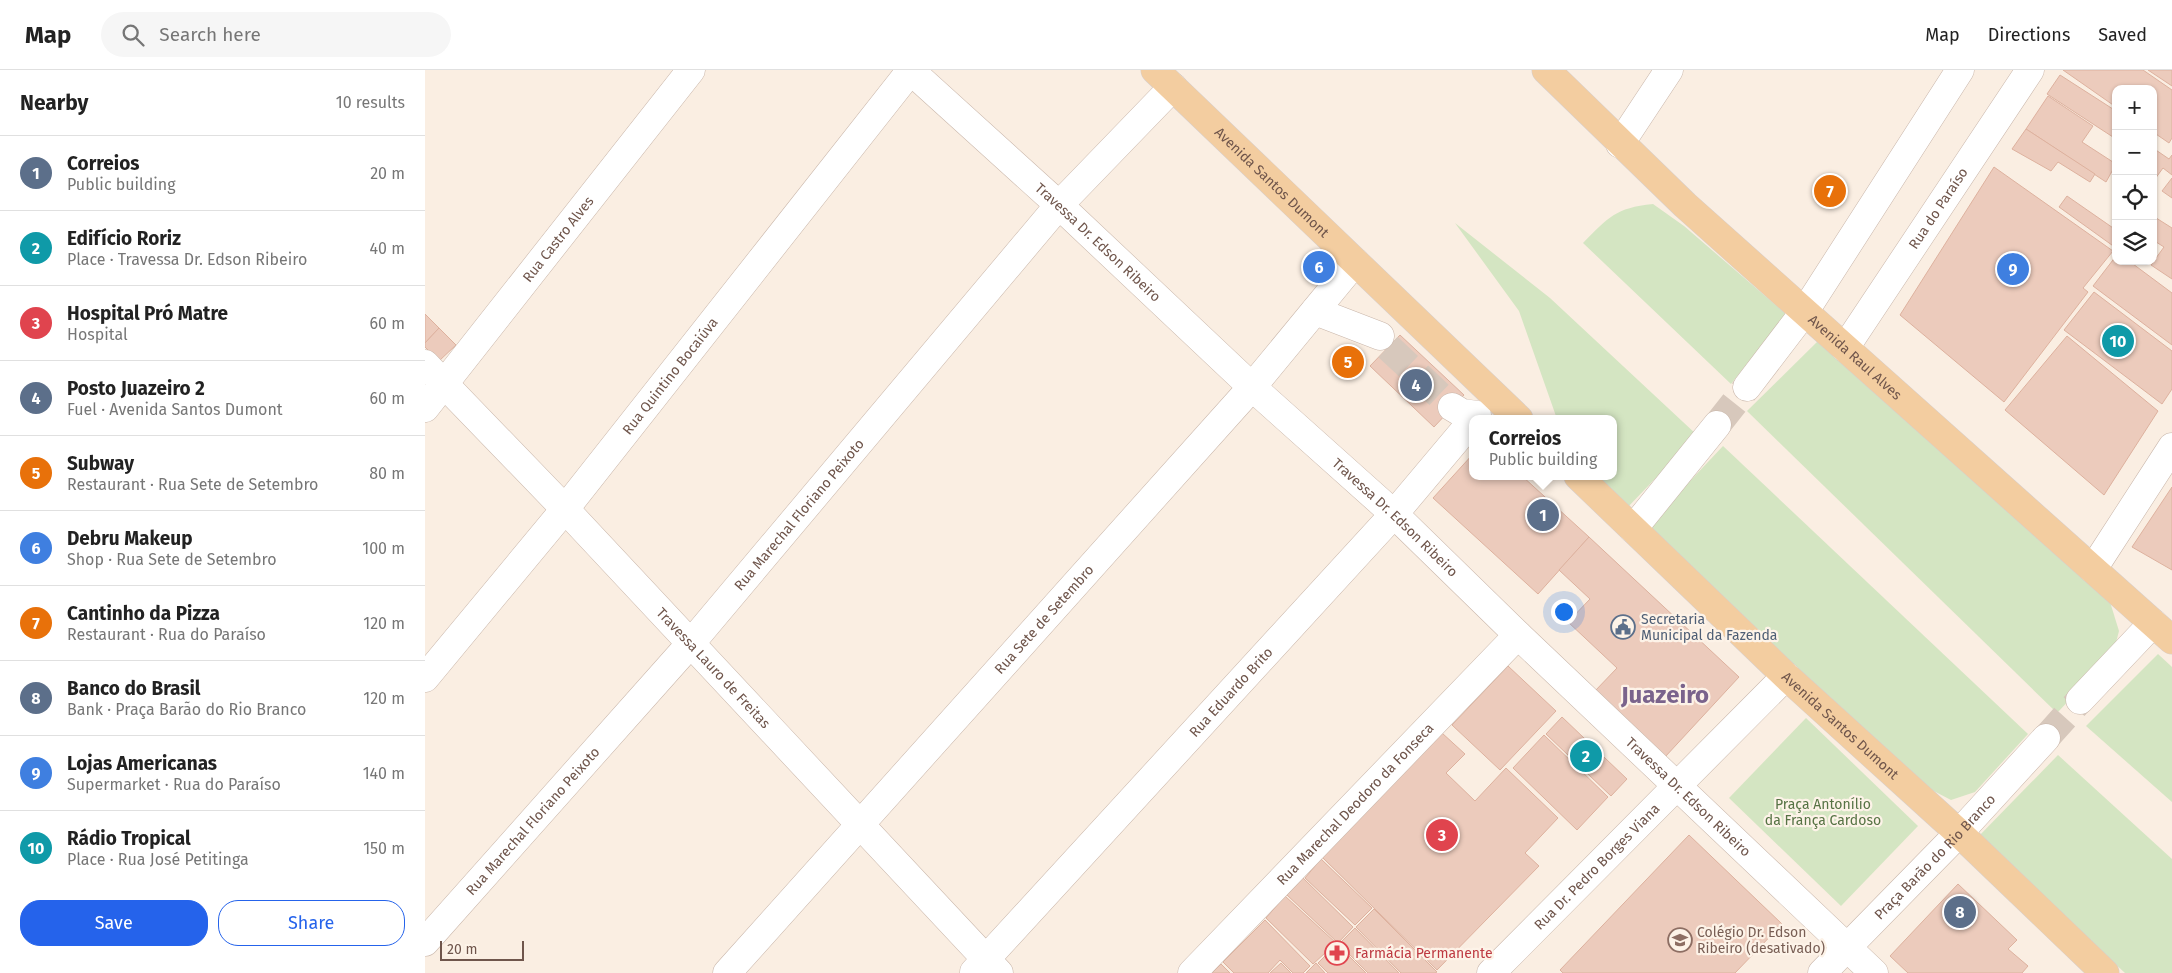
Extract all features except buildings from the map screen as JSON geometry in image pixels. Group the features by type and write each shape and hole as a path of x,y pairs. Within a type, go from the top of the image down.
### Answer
{"main road":[{"name":"Avenida Raul Alves","path":"1546,70 1685,205 2163,631"},
{"name":"Avenida Santos Dumont","path":"1164,79 1399,305 1474,411 1496,415"},
{"name":"Avenida Santos Dumont","path":"1582,480 1786,676 1959,833 2105,973"}],"street":[{"name":"Rua Castro Alves","path":"425,408 691,70"},
{"name":"Travessa Dr. Edson Ribeiro","path":"910,70 1059,205 1252,387 1394,514 1677,788 1874,973"},
{"name":"Rua Quintino Bocaiúva","path":"425,678 565,509 910,70"},
{"path":"1621,144 1669,70"},
{"path":"1747,387 1805,310 1960,70"},
{"name":"Rua do Paraíso","path":"1845,348 2030,70"},
{"name":"Rua Marechal Floriano Peixoto","path":"425,942 691,643 1164,79"},
{"name":"Rua Sete de Setembro","path":"727,973 1252,387 1355,262"},
{"path":"1315,311 1384,341 1399,305"},
{"name":"Travessa Lauro de Freitas","path":"425,364 565,509 861,824 986,968"},
{"name":"Rua Eduardo Brito","path":"986,968 1394,514 1469,417"},
{"path":"1633,529 1717,425"},
{"path":"2093,569 2172,447"},
{"path":"2080,700 2163,631"},
{"name":"Rua Marechal Deodoro da Fonseca","path":"1192,973 1518,635"},
{"name":"Rua Dr. Pedro Borges Viana","path":"1491,973 1677,788 1786,676"},
{"name":"Praça Barão do Rio Branco","path":"1822,973 1959,833 2046,738"}],"green space":[{"path":"1653,204 1684,226 1786,314 1731,384 1583,243 1613,215 1630,208"},
{"path":"1455,223 1550,298 1697,435 1627,508 1600,480 1617,480 1617,415 1556,415 1519,311"},
{"path":"1819,340 2110,602 2119,631 2113,654 2057,713 1747,411"},
{"path":"1723,446 2028,734 1975,792 1951,800 1926,787 1645,529"},
{"path":"2158,654 2172,667 2172,802 2086,726"},
{"name":"Praça Antonílio da França Cardoso","path":"1806,718 1918,826 1841,906 1729,798"},
{"path":"2058,755 2172,859 2172,973 2125,973 1978,837"}],"tunnel":[{"path":"1388,347 1452,407"},
{"path":"1717,425 1747,387"},
{"path":"2046,738 2080,700"}],"place":[{"name":"Cantinho da Pizza","path":"1830,191"},
{"name":"Debru Makeup","path":"1319,267"},
{"name":"Lojas Americanas","path":"2013,269"},
{"name":"Rádio Tropical","path":"2118,341"},
{"name":"Subway","path":"1348,362"},
{"name":"Posto Juazeiro 2","path":"1416,385"},
{"name":"Correios","path":"1543,515"},
{"name":"Secretaria Municipal da Fazenda","path":"1623,627"},
{"name":"Edifício Roriz","path":"1586,756"},
{"name":"Hospital Pró Matre","path":"1442,835"},
{"name":"Banco do Brasil","path":"1960,912"},
{"name":"Colégio Dr. Edson Ribeiro (desativado)","path":"1680,940"},
{"name":"Farmácia Permanente","path":"1337,953"}],"district":[{"name":"Juazeiro","path":"1665,695"}]}
